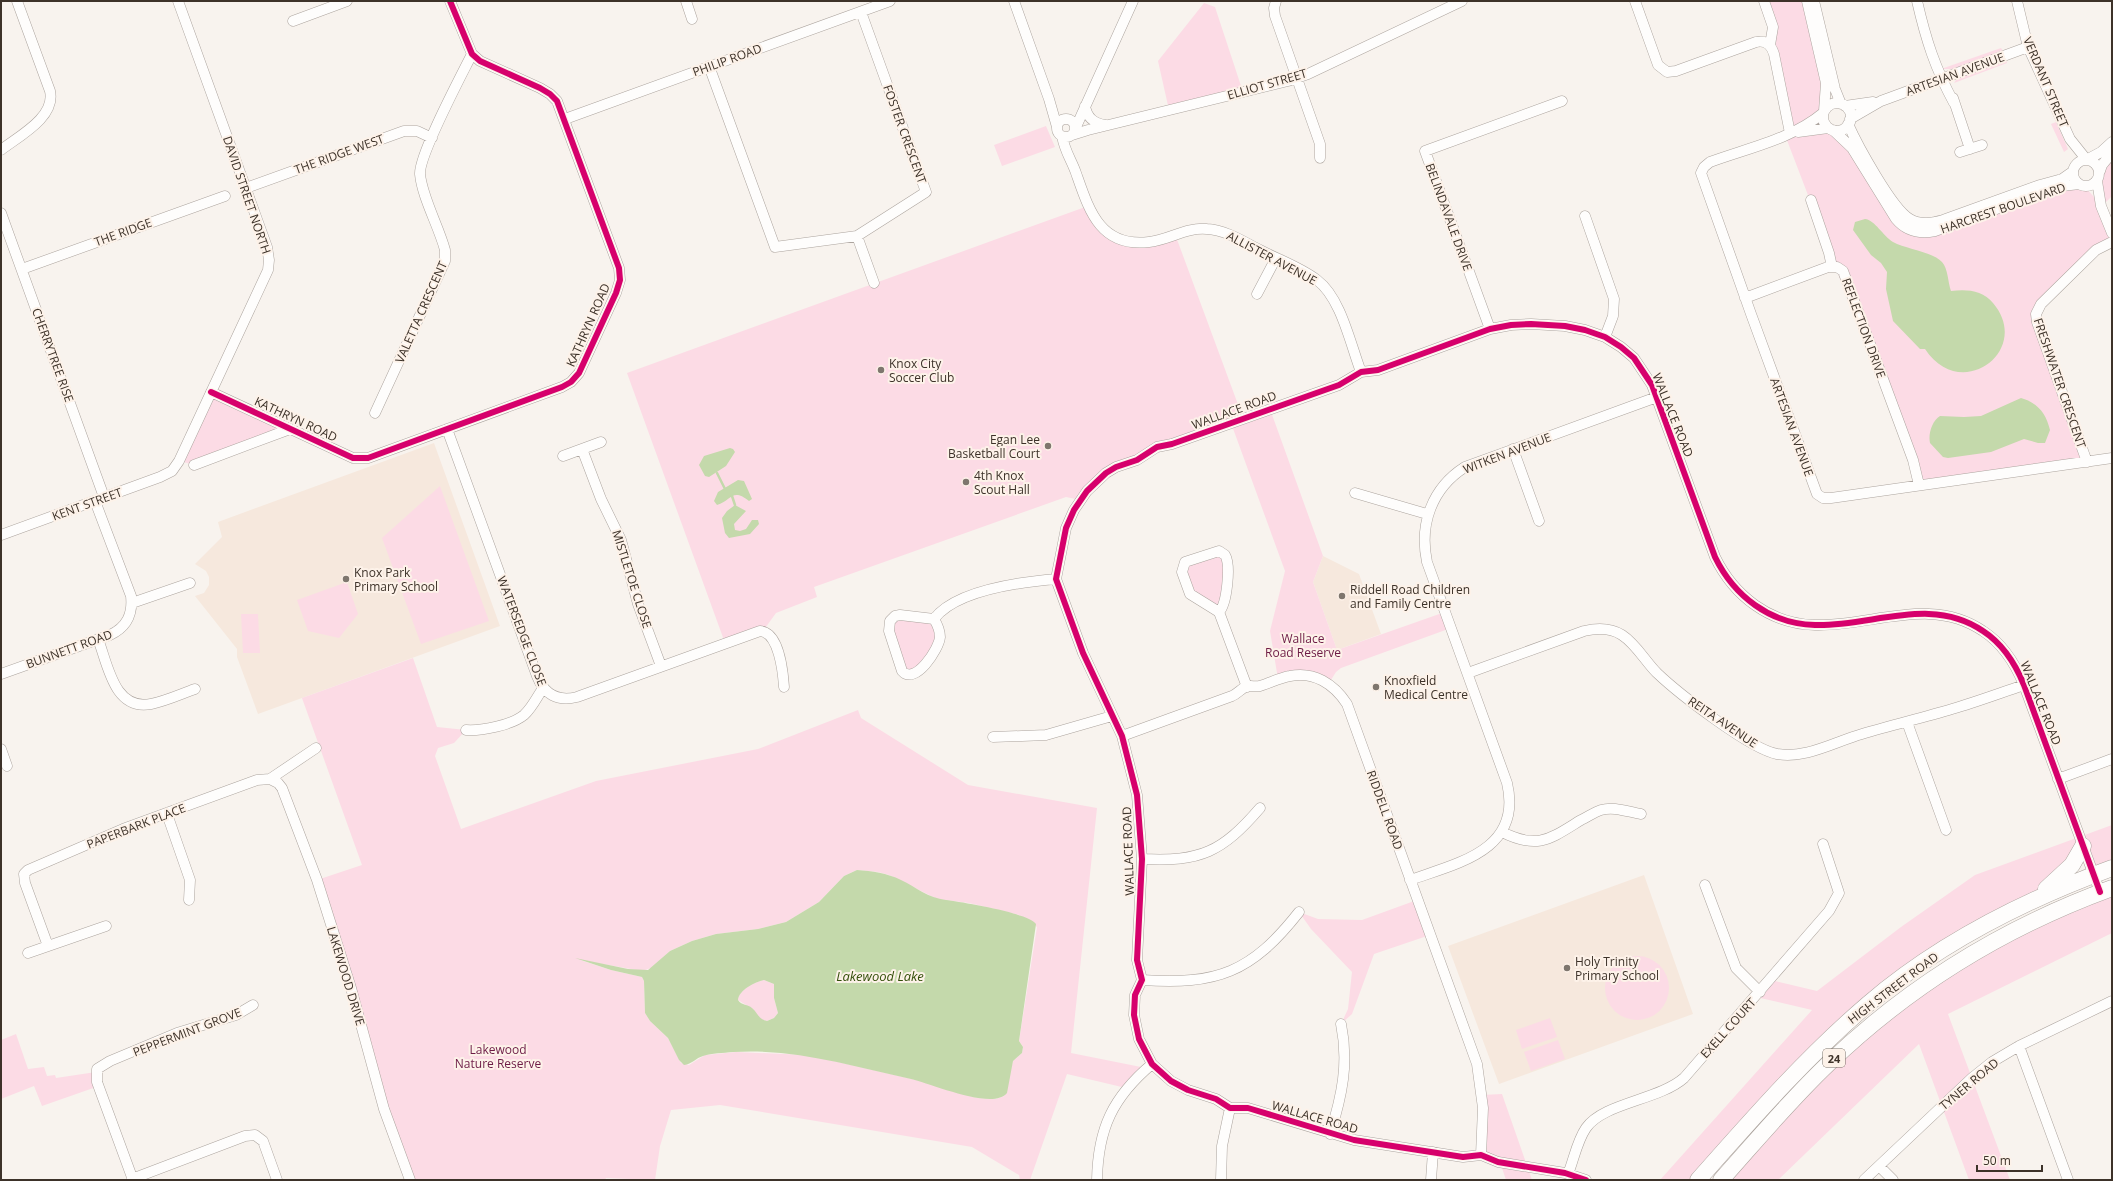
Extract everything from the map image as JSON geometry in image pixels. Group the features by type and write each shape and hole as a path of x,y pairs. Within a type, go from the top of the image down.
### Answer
{"main road":[{"path":"2036,898 2072,865 2083,846"},
{"name":"HIGH STREET ROAD","path":"1698,1180 1804,1064 1869,1003 1950,945 2000,916 2036,898 2112,868"},
{"name":"HIGH STREET ROAD","path":"1721,1180 1827,1065 1897,1004 1942,972 1990,943 2044,916 2106,890"}],"street":[{"path":"1,150 41,119 47,112 51,103 50,91 17,1"},
{"name":"DAVID STREET NORTH","path":"172,471 180,460 269,265 267,247 178,1"},
{"path":"293,21 347,1"},
{"path":"450,1 472,54"},
{"path":"686,1 692,19"},
{"name":"PHILIP ROAD","path":"565,119 890,1"},
{"path":"1014,1 1049,99 1068,128 1084,108 1133,1"},
{"path":"1276,1 1275,16 1320,144 1320,158"},
{"name":"ELLIOT STREET","path":"1068,128 1107,125 1297,78 1451,3 1462,1"},
{"path":"1635,1 1658,65 1667,72 1676,71 1756,42 1767,43"},
{"path":"1764,1 1770,19 1767,43 1773,51 1790,133"},
{"path":"1806,1 1826,83 1823,121 1830,129 1842,130 1849,121 1849,112 1843,105 1835,89 1814,1"},
{"path":"1917,1 1928,46 1940,79 1954,103 1970,149"},
{"name":"VERDANT STREET","path":"2018,1 2028,47 2070,138 2087,159"},
{"name":"FOSTER CRESCENT","path":"709,66 775,247 857,236 926,192 861,12"},
{"name":"ARTESIAN AVENUE","path":"1849,121 1858,112 1881,101 2028,47"},
{"name":"KATHRYN ROAD","path":"211,392 353,458 359,459 368,458 562,387 572,382 579,373 616,293 620,280 619,268 565,119 557,101 550,94 480,61 472,54"},
{"name":"VALETTA CRESCENT","path":"375,412 445,261 444,244 420,176 422,162 432,138 472,54"},
{"name":"BELINDAVALE DRIVE","path":"1490,329 1425,151 1562,101"},
{"name":"ARTESIAN AVENUE","path":"1843,105 1881,101"},
{"path":"1824,112 1829,105 1843,105"},
{"path":"1084,108 1087,115 1091,119 1107,125"},
{"name":"ARTESIAN AVENUE","path":"1824,112 1810,123 1790,133 1710,162 1704,167 1701,173 1817,494 1823,498 1831,498 2112,458"},
{"name":"HARCREST BOULEVARD","path":"1849,121 1859,145 1895,204 1905,216 1920,223 1943,220 2040,185 2060,180 2073,170"},
{"name":"ALLISTER AVENUE","path":"1068,128 1074,169 1094,216 1106,232 1117,239 1131,242 1151,242 1187,231 1207,229 1227,234 1311,276 1330,294 1338,309 1361,372"},
{"name":"ARTESIAN AVENUE","path":"1790,133 1830,129"},
{"name":"HARCREST BOULEVARD","path":"1830,129 1852,148 1896,219 1902,225 1915,231 1935,231 2046,191 2062,186 2082,185"},
{"name":"THE RIDGE WEST","path":"246,188 404,131 417,131 432,138"},
{"name":"VERDANT STREET","path":"2070,138 2073,170"},
{"path":"2101,206 2082,185 2074,179 2073,170 2079,161 2098,155 2112,142"},
{"path":"1960,152 1982,145"},
{"path":"2082,185 2089,186 2098,176 2102,165 2112,152"},
{"path":"2087,159 2096,163 2101,206 2112,233"},
{"name":"THE RIDGE","path":"22,269 225,196"},
{"path":"1810,200 1829,253 1832,266"},
{"name":"CHERRYTREE RISE","path":"1,213 22,269 100,499"},
{"path":"1584,216 1614,300 1613,316 1605,337"},
{"path":"857,236 874,283"},
{"name":"FRESHWATER CRESCENT","path":"2087,462 2037,322 2036,314 2041,304 2092,253 2112,242"},
{"path":"1257,294 1276,258"},
{"name":"REFLECTION DRIVE","path":"1745,298 1832,266 1840,268 1847,280 1913,460 1919,485"},
{"name":"WALLACE ROAD","path":"1586,1180 1568,1174 1498,1162 1481,1155 1463,1157 1354,1140 1248,1108 1230,1108 1216,1099 1179,1086 1152,1064 1141,1045 1134,1020 1135,995 1142,980 1137,960 1142,859 1137,795 1122,736 1083,653 1056,579 1063,538 1070,517 1087,491 1109,471 1124,463 1138,460 1157,447 1172,444 1339,385 1361,372 1378,370 1490,329 1518,324 1542,325 1585,330 1605,337 1621,346 1634,358 1646,375 1657,397 1715,557 1727,579 1746,599 1765,612 1779,618 1814,625 1920,613 1954,617 1974,625 2000,645 2014,663 2024,685 2093,875 2106,890"},
{"name":"WITKEN AVENUE","path":"1410,880 1478,854 1491,844 1502,832 1510,806 1509,790 1427,562 1424,538 1428,514 1439,491 1456,473 1476,462 1513,450 1657,397"},
{"path":"194,465 290,429"},
{"name":"WATERSEDGE CLOSE","path":"447,429 542,688 552,696 570,699 763,631 772,637 783,668 784,687"},
{"path":"563,456 600,442"},
{"name":"MISTLETOE CLOSE","path":"582,449 601,499 621,540 638,604 661,666"},
{"path":"1513,450 1539,521"},
{"name":"KENT STREET","path":"1,535 160,477 172,471"},
{"path":"1355,493 1428,514"},
{"path":"100,499 132,603 190,584"},
{"path":"1219,612 1225,600 1228,563 1225,555 1218,551 1185,562 1182,572 1190,594 1219,612 1246,686"},
{"path":"934,619 944,608 974,596 1003,587 1056,579"},
{"name":"BUNNETT ROAD","path":"1,674 98,640 122,628 130,616 132,603"},
{"path":"900,615 934,619 940,633 939,642 918,672 913,675 906,675 902,671 898,659 890,631 890,621 895,616 900,615"},
{"name":"REITA AVENUE","path":"1468,673 1577,633 1591,630 1616,632 1626,638 1656,672 1688,699 1748,741 1776,753 1806,752 1857,735 1907,722 2024,685"},
{"path":"98,640 117,690 128,701 140,705 149,704 195,689"},
{"name":"RIDDELL ROAD","path":"1122,736 1232,696 1246,686 1260,686 1289,676 1303,675 1320,679 1338,691 1347,704 1477,1064 1483,1108 1481,1155"},
{"path":"466,730 487,729 519,718 528,711 542,688"},
{"path":"993,737 1046,735 1112,716"},
{"path":"1907,722 1946,830"},
{"name":"PAPERBARK PLACE","path":"48,946 25,883 26,872 34,866 116,832 257,780 270,779 316,748"},
{"path":"1,749 7,766"},
{"path":"2058,779 2112,759"},
{"name":"LAKEWOOD DRIVE","path":"270,779 278,783 282,788 317,880 351,988 384,1109 410,1180"},
{"path":"1142,859 1182,859 1210,851 1235,836 1260,808"},
{"path":"1502,832 1520,840 1539,842 1549,839 1600,810 1613,809 1641,814"},
{"path":"167,814 190,880 189,900"},
{"name":"EXELL COURT","path":"1568,1174 1583,1133 1589,1124 1612,1110 1665,1091 1678,1084 1760,992 1836,901 1839,893 1823,844"},
{"path":"1705,885 1736,968 1760,992"},
{"path":"1142,980 1193,981 1212,977 1231,970 1263,952 1282,934 1298,912"},
{"path":"28,953 106,926"},
{"name":"TYNER ROAD","path":"1864,1180 1978,1073 2019,1046 2112,1001"},
{"name":"PEPPERMINT GROVE","path":"133,1179 97,1082 97,1069 110,1061 177,1033 233,1017 253,1004"},
{"path":"1330,1134 1340,1101 1345,1075 1345,1049 1342,1024"},
{"path":"2019,1046 2068,1180"},
{"path":"1097,1180 1100,1144 1110,1113 1126,1088 1152,1064"},
{"path":"1221,1180 1222,1146 1230,1108"},
{"path":"133,1179 245,1136 255,1135 263,1141 278,1180"},
{"path":"1431,1180 1433,1152"},
{"path":"1879,1166 1893,1180"}],"shaded area":[{"name":"Knox Park Primary School","path":"434,443 500,626 258,714 237,657 237,649 195,596 204,593 209,585 209,577 206,571 195,564 222,537 218,522"},
{"path":"1323,556 1359,574 1381,634 1337,650 1313,582"},
{"name":"Holy Trinity Primary School","path":"1644,875 1693,1014 1499,1084 1448,946"}],"green space":[{"path":"1764,1 1807,1 1815,36 1824,111 1806,125 1833,130 1902,225 2079,184 2084,186 2095,198 2099,175 2112,153 2112,196 2101,207 2112,242 2037,310 2087,462 1919,485 1785,135 1773,34"},
{"path":"1204,3 1215,7 1243,92 1169,110 1158,61"},
{"path":"2001,48 2003,51 1953,69 1941,69"},
{"path":"2006,60 2007,63 1954,83 1958,77"},
{"path":"2056,122 2068,149 2064,152 2051,124"},
{"path":"1046,126 1055,147 1002,166 994,145"},
{"name":"Wallace Road Reserve","path":"1088,206 1123,241 1175,234 1243,418 1270,409 1323,556 1313,582 1337,650 1445,612 1451,628 1341,668 1336,672 1329,683 1320,679 1278,679 1270,631 1285,571 1231,423 1127,462 1080,500 1066,497 814,587 817,597 776,613 763,631 725,643 627,373"},
{"path":"211,392 290,429 194,465 180,461"},
{"path":"440,486 489,621 421,644 382,538"},
{"path":"1225,555 1222,609 1190,594 1185,562"},
{"path":"347,582 358,614 339,638 308,631 297,600"},
{"path":"241,614 258,614 260,653 243,653"},
{"path":"929,618 939,632 918,672 906,675 890,621"},
{"name":"Lakewood Nature Reserve","path":"413,658 437,727 466,730 454,743 438,748 435,756 461,829 596,781 758,749 858,710 861,718 968,785 1097,808 1071,1053 1146,1068 1126,1088 1067,1074 1030,1180 1020,1180 1019,1175 972,1147 720,1105 671,1110 660,1146 655,1180 606,1178 605,1180 410,1180 317,880 362,865 302,698","holes":["857,870 878,872 889,875 937,899 969,903 1019,915 1037,927 1019,1041 1023,1047 1022,1053 1013,1061 1004,1096 996,1099 977,1098 921,1081 808,1055 736,1052 705,1055 689,1065 681,1063 668,1038 650,1021 645,1013 644,981 642,977 611,970 580,960 642,971 651,968 670,951 692,941 716,934 758,929 786,922 819,902 844,876"]},
{"path":"2112,825 2112,868 2093,875 2083,847 2063,874 1898,981 1698,1180 1660,1180 1812,1010 1756,997 1771,980 1817,991 1901,927 1975,875"},
{"path":"2112,888 2112,933 1948,1014 2010,1180 1969,1180 1919,1044 1778,1180 1721,1180 1745,1153 1924,983"},
{"path":"1417,900 1430,935 1374,954 1352,1014 1341,1024 1348,1009 1352,972 1311,929 1299,912 1318,919 1362,920"},
{"path":"1637,956 1655,961 1660,965 1664,970 1669,988 1664,1006 1660,1011 1655,1015 1637,1020 1619,1015 1614,1011 1610,1006 1605,988 1610,970 1614,965 1619,961"},
{"path":"764,980 774,984 774,998 778,1013 774,1018 767,1021 759,1019 754,1010 738,1000 739,996 744,990"},
{"path":"1550,1018 1557,1037 1522,1049 1516,1030"},
{"path":"16,1034 28,1069 44,1067 47,1076 55,1075 56,1078 96,1072 99,1086 42,1106 34,1086 1,1099 1,1040"},
{"path":"1558,1040 1565,1059 1531,1071 1524,1052"},
{"path":"1502,1094 1532,1180 1506,1180 1500,1162 1484,1156 1482,1095"}],"water":[{"path":"1865,219 1876,225 1893,242 1926,253 1942,262 1947,272 1951,291 1974,291 1984,295 1993,303 2003,321 2004,338 1999,353 1988,364 1973,371 1956,372 1940,365 1925,349 1920,349 1893,321 1886,289 1887,272 1881,263 1871,255 1853,230 1855,222"},
{"path":"2021,398 2037,406 2044,414 2050,430 2045,443 2038,443 2024,439 1991,452 1948,458 1943,457 1930,443 1931,428 1940,416 1981,416"},
{"path":"730,448 735,452 726,466 709,477 705,476 699,465 704,456"},
{"path":"738,480 744,481 752,499 749,501 739,495 735,495 717,505 714,501 718,492"},
{"path":"735,505 746,511 734,524 735,530 740,531 746,529 752,520 758,520 759,524 750,534 729,538 725,533 722,518 727,511"},
{"name":"Lakewood Lake","path":"857,870 885,874 901,880 933,897 1009,912 1031,920 1036,924 1019,1041 1023,1047 1022,1053 1013,1061 1007,1093 1000,1098 975,1098 911,1079 823,1059 801,1055 756,1051 706,1055 684,1065 679,1060 668,1038 650,1021 645,1013 644,981 642,977 611,970 575,958 628,969 648,970 670,951 692,941 716,934 758,929 786,922 819,902 844,876","holes":["764,980 774,984 774,998 778,1013 774,1018 767,1021 764,1020 754,1010 738,1000 739,996 744,990 756,983"]}],"waterway":[{"path":"717,473 725,489"},
{"path":"732,496 735,505"}],"cycle path":[{"path":"211,392 353,458 368,458 562,387 571,382 579,373 616,293 620,280 619,268 557,101 550,94 540,88 480,61 472,54 450,1"},
{"path":"1586,1180 1565,1173 1498,1162 1481,1155 1463,1157 1354,1140 1248,1108 1230,1108 1216,1099 1188,1090 1171,1081 1152,1064 1139,1039 1134,1015 1135,995 1142,980 1137,960 1142,859 1137,795 1122,736 1083,653 1056,579 1066,528 1074,510 1087,491 1106,473 1116,467 1137,460 1157,447 1172,444 1339,385 1361,372 1378,370 1490,329 1511,325 1531,324 1565,326 1585,330 1605,337 1621,347 1634,358 1652,385 1715,557 1732,584 1755,605 1783,619 1815,625 1858,622 1900,615 1943,615 1963,620 1983,631 1997,642 2017,669 2024,685 2100,892"}],"place":[{"name":"Knox City Soccer Club","path":"881,370"},
{"name":"Egan Lee Basketball Court","path":"1048,446"},
{"name":"4th Knox Scout Hall","path":"966,482"},
{"name":"Knox Park Primary School","path":"346,579"},
{"name":"Riddell Road Children and Family Centre","path":"1342,596"},
{"name":"Knoxfield Medical Centre","path":"1376,687"},
{"name":"Holy Trinity Primary School","path":"1567,968"}]}
